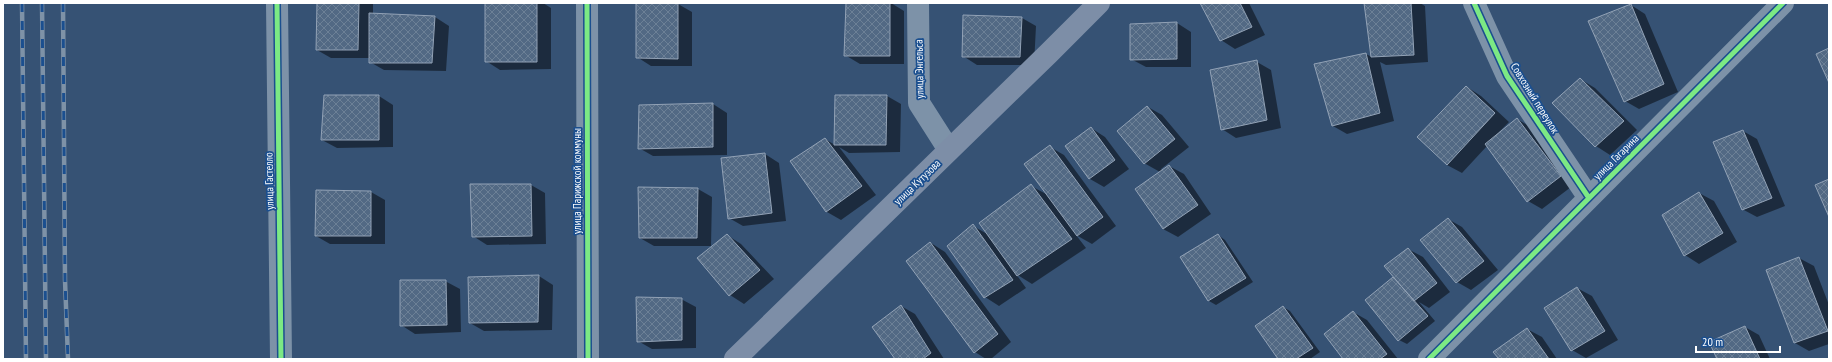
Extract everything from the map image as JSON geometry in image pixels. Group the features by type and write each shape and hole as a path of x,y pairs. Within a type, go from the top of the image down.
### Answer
{"main road":[{"name":"улица Кутузова","path":"735,359 1048,54 1098,3"}],"street":[{"name":"улица Гастелло","path":"277,3 281,359"},
{"name":"улица Парижской коммуны","path":"586,3 588,359"},
{"name":"улица Энгельса","path":"918,3 919,103 949,150"},
{"name":"Совхозный переулок","path":"1474,3 1507,76 1589,198"},
{"name":"улица Гагарина","path":"1428,359 1783,3"}],"building":[{"path":"317,3 359,3 358,50 316,50"},
{"path":"485,3 537,3 537,62 485,62"},
{"path":"636,3 678,3 678,59 636,58"},
{"path":"846,3 890,3 890,56 844,56"},
{"path":"1200,3 1240,3 1252,27 1220,41"},
{"path":"1364,3 1411,3 1414,55 1371,57"},
{"path":"1631,4 1664,84 1624,102 1588,21"},
{"path":"369,13 435,16 432,63 369,63"},
{"path":"963,15 1022,17 1020,57 962,57"},
{"path":"1177,22 1177,59 1130,60 1130,24"},
{"path":"1829,48 1829,83 1816,54"},
{"path":"1366,53 1380,113 1332,126 1314,64"},
{"path":"1257,60 1267,120 1221,130 1210,70"},
{"path":"1580,78 1624,121 1595,147 1552,103"},
{"path":"1466,86 1495,113 1447,165 1417,137"},
{"path":"324,95 379,95 379,140 321,140"},
{"path":"835,95 887,95 886,145 834,145"},
{"path":"713,103 713,147 638,149 639,105"},
{"path":"1147,106 1175,139 1144,164 1117,131"},
{"path":"1517,118 1561,176 1527,202 1485,144"},
{"path":"1091,127 1115,160 1089,179 1065,146"},
{"path":"1743,130 1772,198 1742,210 1713,142"},
{"path":"825,138 862,186 826,212 790,161"},
{"path":"1050,145 1103,217 1077,236 1024,164"},
{"path":"765,153 772,213 728,219 721,158"},
{"path":"1169,165 1198,205 1163,229 1135,189"},
{"path":"1829,179 1829,217 1815,185"},
{"path":"470,184 531,184 532,236 472,237"},
{"path":"1031,184 1072,239 1017,276 979,223"},
{"path":"638,187 698,188 697,238 639,238"},
{"path":"316,190 371,191 371,236 315,236"},
{"path":"1699,192 1723,233 1684,256 1662,215"},
{"path":"1448,218 1484,261 1456,283 1420,240"},
{"path":"973,224 1013,280 984,298 947,246"},
{"path":"727,234 760,270 729,296 697,258"},
{"path":"1218,234 1246,278 1208,301 1180,257"},
{"path":"930,242 998,334 974,353 906,261"},
{"path":"1408,248 1437,283 1414,301 1384,266"},
{"path":"1799,257 1828,331 1794,343 1766,270"},
{"path":"539,275 538,322 469,323 468,277"},
{"path":"1393,277 1428,316 1398,341 1365,300"},
{"path":"400,280 446,280 447,325 400,326"},
{"path":"1577,287 1605,331 1571,351 1544,308"},
{"path":"636,297 682,298 682,340 637,342"},
{"path":"901,305 931,353 923,359 895,359 872,327"},
{"path":"1283,306 1313,348 1296,359 1278,359 1255,326"},
{"path":"1353,311 1387,354 1380,359 1343,359 1324,334"},
{"path":"1745,326 1760,359 1717,359 1709,342"},
{"path":"1527,328 1549,359 1499,359 1493,352"}],"railway":[{"path":"22,3 26,359"},
{"path":"42,3 46,359"},
{"path":"63,3 65,280 68,359"}],"cycle path":[{"path":"277,3 281,359"},
{"path":"587,3 588,359"},
{"path":"1474,3 1507,76 1589,198"},
{"path":"1429,359 1783,3"}]}
